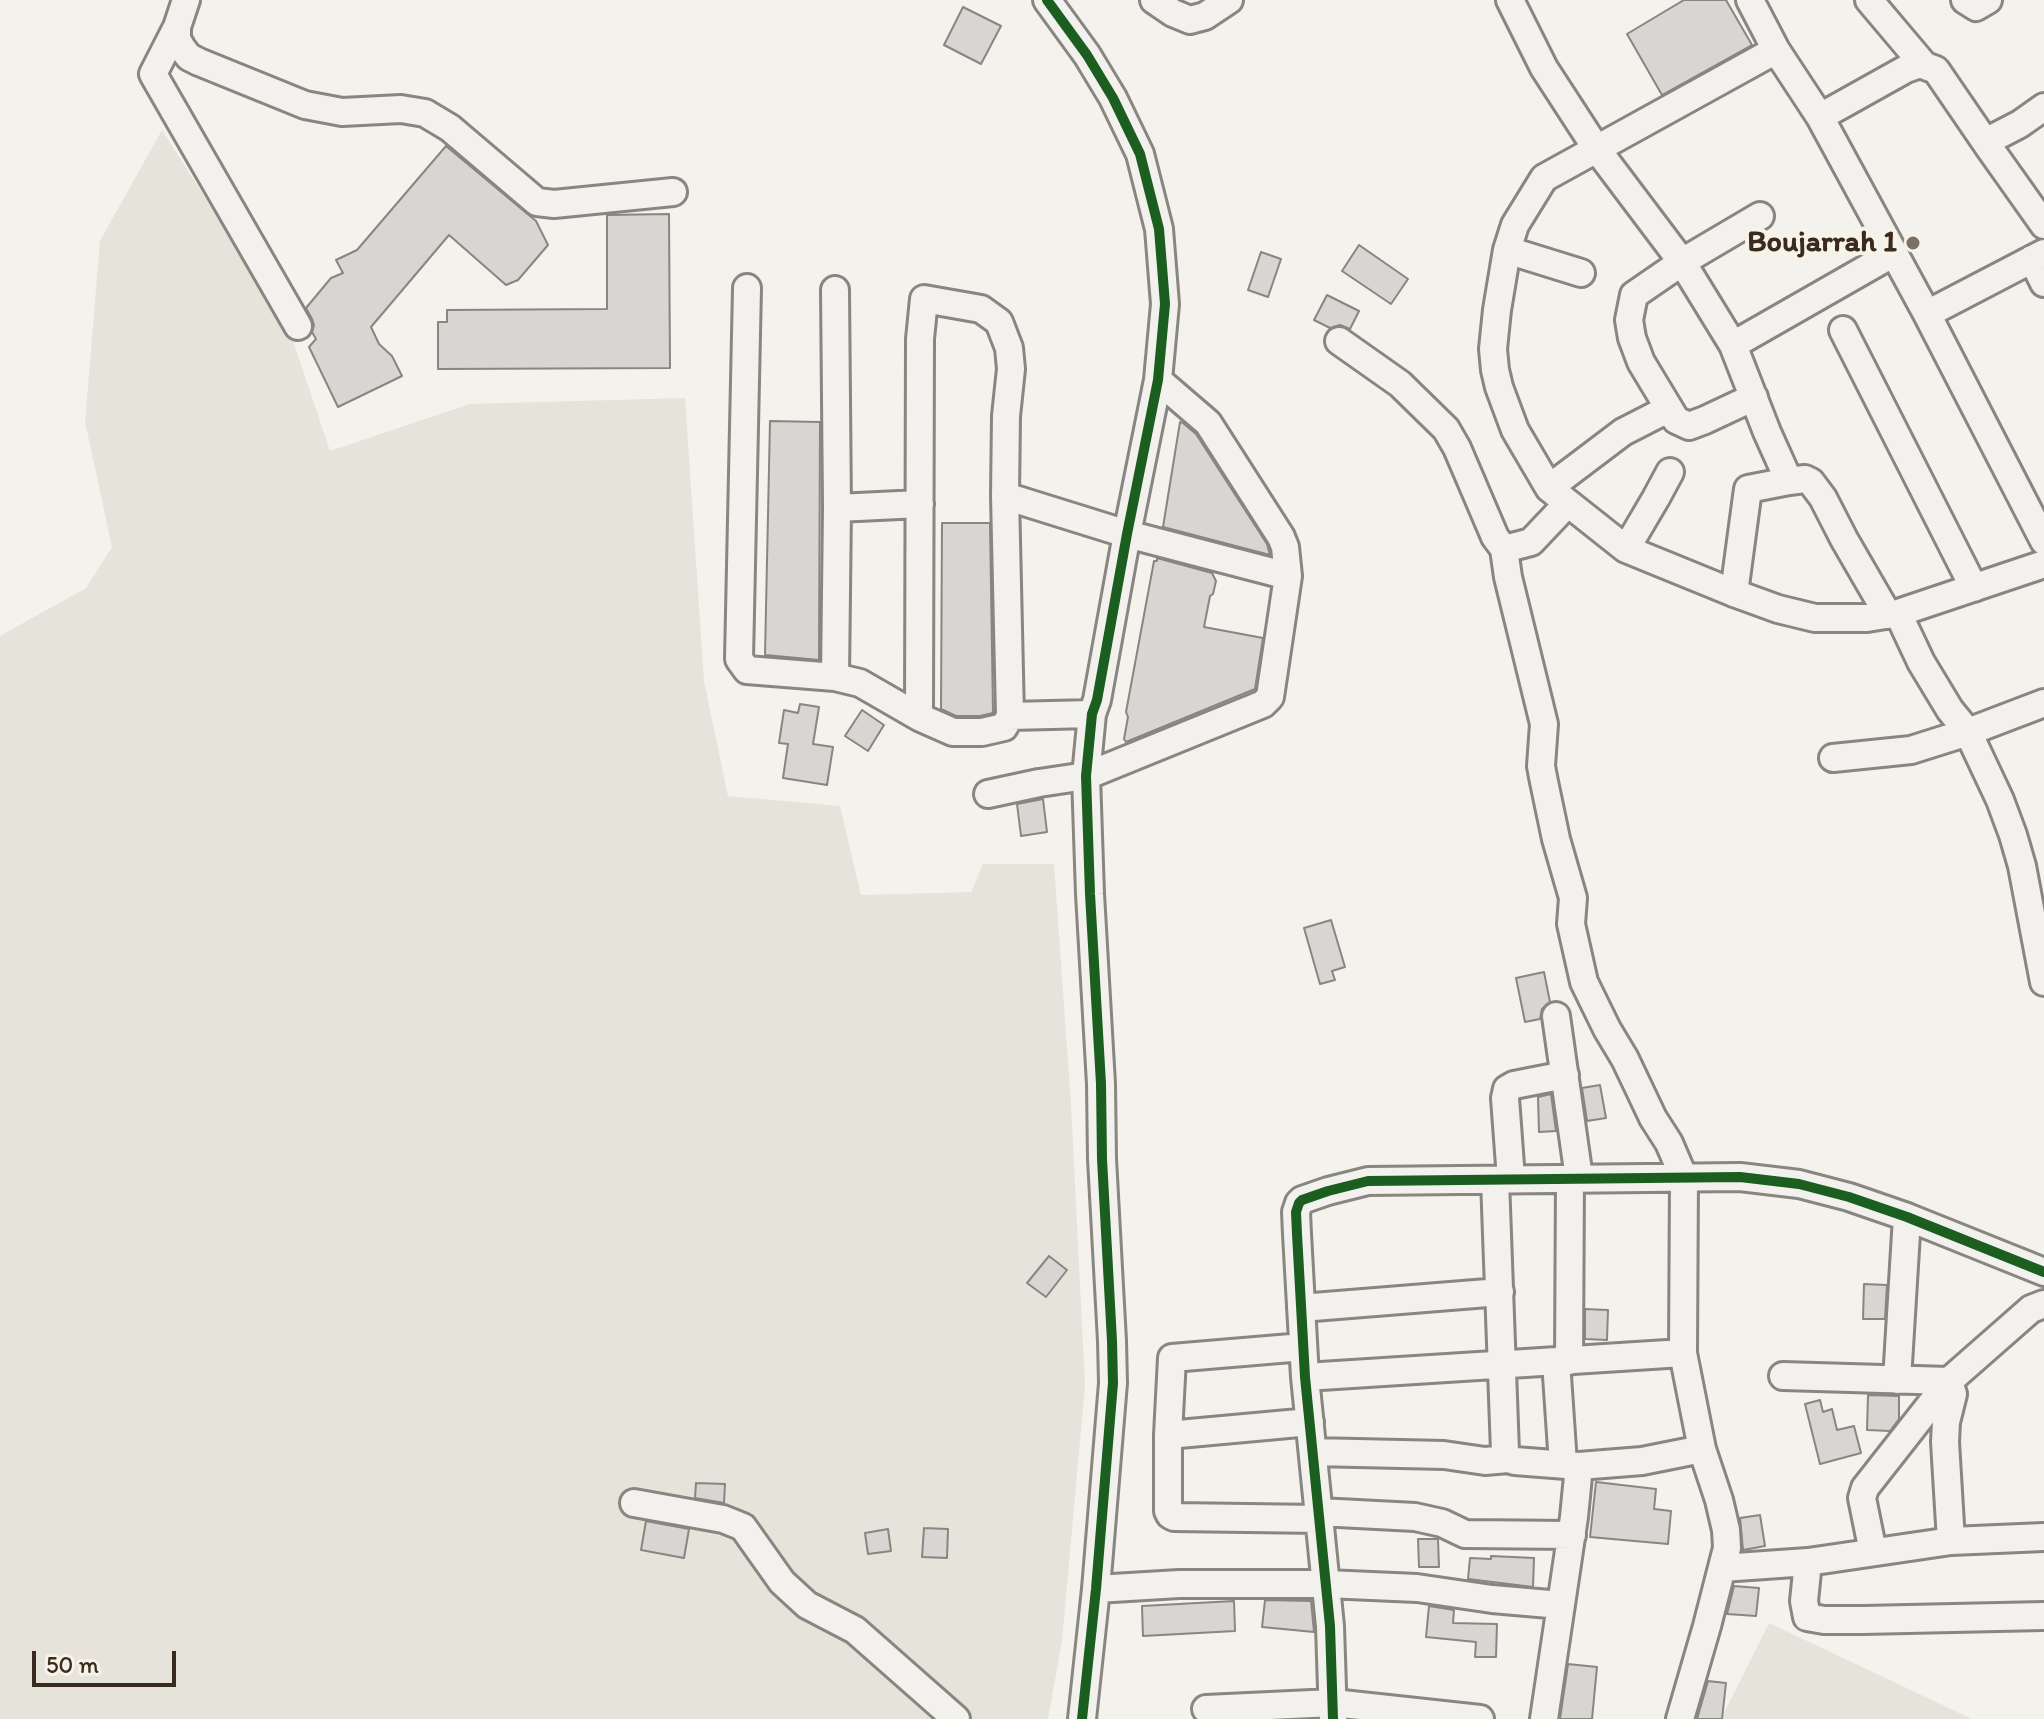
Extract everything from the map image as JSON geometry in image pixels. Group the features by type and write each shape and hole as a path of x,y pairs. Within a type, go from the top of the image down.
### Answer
{"street":[{"path":"186,0 177,27 153,74 298,326"},
{"path":"1047,0 1087,55 1113,98 1140,154 1159,229 1164,269 1164,328 1158,380 1092,714 1086,776 1113,1383 1082,1719"},
{"path":"1154,0 1190,20 1205,16 1229,0"},
{"path":"1510,0 1544,68 1596,148 1682,262 1733,345 1789,481"},
{"path":"1750,0 1776,50 1820,117 1894,253 2044,541"},
{"path":"1869,0 1923,64"},
{"path":"1965,0 1976,7 1988,0"},
{"path":"177,27 177,39 189,57 305,105 342,112 401,109 425,113 450,128 537,202 554,204 673,192"},
{"path":"1776,50 1544,178 1515,225 1507,250 1497,310 1493,349 1495,370 1515,430 1558,496 1626,549 1778,609 1815,618 1867,618 1893,614 2044,564"},
{"path":"1820,117 1915,64 1936,70 2044,225"},
{"path":"1988,146 1995,137 2044,107"},
{"path":"1754,397 1689,426 1676,420 1636,350 1630,329 1630,309 1634,295 1682,262 1760,216"},
{"path":"1507,250 1581,273"},
{"path":"1733,345 1894,253"},
{"path":"1927,314 2038,256 2044,283"},
{"path":"747,288 739,659 747,670 835,677 860,683 919,717 953,732 982,732 1004,727 1010,716 1005,496 1006,416 1011,369 1009,348 999,322 981,309 924,299 920,339 919,717"},
{"path":"835,290 835,677"},
{"path":"1843,330 1974,588"},
{"path":"1339,341 1400,384 1446,429 1495,537 1504,549 1544,724 1541,766 1556,839 1573,898 1571,924 1584,982 1653,1118 1669,1143 1684,1178 1683,1353 1702,1449 1726,1530 1727,1548 1680,1719"},
{"path":"988,794 1086,776 1263,704 1270,697 1288,576 1285,547 1208,423 1158,380"},
{"path":"1504,549 1531,542 1558,496 1623,432 1668,409"},
{"path":"1626,549 1670,472"},
{"path":"1734,593 1748,489 1808,480 1823,498 1844,539 1950,710 1968,732 2000,800 2022,866 2044,982"},
{"path":"1005,496 1127,534 1288,576"},
{"path":"837,508 920,504"},
{"path":"1833,758 1911,750 2044,703"},
{"path":"1010,716 1092,714"},
{"path":"1544,1719 1572,1535 1571,1465 1562,1361 1575,1178 1556,1016"},
{"path":"1508,1459 1505,1452 1500,1292 1505,1098 1507,1089 1514,1085 1565,1075"},
{"path":"1333,1711 1330,1626 1303,1347 1296,1217 1302,1200 1368,1181 1740,1177 1799,1184 1849,1197 2044,1272"},
{"path":"1897,1380 1907,1217"},
{"path":"1301,1308 1500,1292"},
{"path":"1873,1552 1862,1498 1865,1488 1949,1381 2031,1309 2044,1304"},
{"path":"1303,1347 1172,1358 1168,1435 1170,1515 1415,1517 1434,1520 1465,1534 1572,1535"},
{"path":"1305,1377 1683,1353"},
{"path":"1783,1376 1949,1381"},
{"path":"1949,1381 1953,1394 1945,1442 1951,1541"},
{"path":"1168,1435 1310,1422"},
{"path":"1313,1452 1444,1455 1485,1461 1508,1459 1571,1465 1642,1461 1702,1449"},
{"path":"634,1503 723,1519 743,1527 782,1582 807,1605 855,1630 956,1719"},
{"path":"1722,1568 1808,1562 1951,1541 2044,1537"},
{"path":"1808,1562 1804,1601 1807,1617 1850,1620 2044,1616"},
{"path":"1096,1589 1179,1584 1326,1584 1417,1588 1561,1605"},
{"path":"1206,1709 1333,1711 1480,1719"}],"shaded area":[{"path":"162,130 289,329 330,451 470,404 685,398 704,681 728,796 840,806 861,895 971,892 983,864 1054,864 1071,1104 1085,1386 1062,1641 1048,1719 0,1719 0,636 86,588 112,547 85,422 100,241"},
{"path":"1769,1623 1972,1719 1721,1719"}],"building":[{"path":"1684,0 1726,0 1752,45 1662,95 1627,34"},
{"path":"963,7 1001,26 981,64 944,45"},
{"path":"446,146 536,221 548,245 518,280 506,285 449,235 371,327 402,376 338,407 309,347 316,339 306,308 331,278 343,273 336,260 357,250"},
{"path":"669,214 670,368 438,369 438,322 447,322 447,310 607,309 607,215"},
{"path":"1359,245 1408,279 1391,304 1342,271"},
{"path":"1261,252 1281,259 1268,297 1248,290"},
{"path":"1327,295 1359,311 1350,329 1340,325 1330,328 1314,320"},
{"path":"770,421 820,422 819,660 765,655"},
{"path":"1180,422 1196,434 1267,544 1270,555 1163,527"},
{"path":"942,523 990,523 993,713 956,716 941,709"},
{"path":"1157,558 1212,573 1216,581 1204,627 1263,638 1255,689 1126,742 1126,712"},
{"path":"800,704 819,707 813,744 833,747 827,785 783,778 788,744 779,743 784,710 798,713"},
{"path":"862,710 884,725 868,751 845,736"},
{"path":"1043,799 1047,832 1021,836 1017,804"},
{"path":"1331,920 1345,967 1332,971 1335,980 1320,984 1304,928"},
{"path":"1544,972 1550,1002 1542,1009 1540,1019 1525,1022 1516,978"},
{"path":"1600,1085 1606,1118 1587,1121 1582,1088"},
{"path":"1551,1094 1556,1131 1539,1132 1538,1097"},
{"path":"1049,1256 1067,1270 1046,1297 1027,1283"},
{"path":"1864,1284 1887,1285 1885,1319 1863,1319"},
{"path":"1585,1309 1608,1310 1607,1340 1585,1339"},
{"path":"1868,1395 1899,1396 1899,1419 1890,1431 1867,1430"},
{"path":"1820,1400 1823,1412 1832,1409 1837,1430 1854,1426 1861,1453 1820,1464 1805,1404"},
{"path":"1596,1482 1656,1489 1654,1509 1671,1511 1668,1544 1590,1537"},
{"path":"696,1483 725,1484 724,1503 695,1498"},
{"path":"1760,1515 1765,1546 1743,1550 1740,1518"},
{"path":"646,1521 689,1529 684,1558 641,1550"},
{"path":"924,1528 948,1529 947,1558 922,1557"},
{"path":"888,1529 891,1551 868,1554 865,1533"},
{"path":"1418,1539 1438,1539 1439,1567 1419,1567"},
{"path":"1491,1556 1534,1558 1533,1587 1468,1579 1470,1558 1491,1559"},
{"path":"1734,1586 1759,1588 1756,1616 1727,1614"},
{"path":"1265,1600 1311,1601 1314,1632 1262,1627"},
{"path":"1234,1601 1235,1631 1143,1636 1142,1606"},
{"path":"1429,1606 1454,1610 1453,1623 1497,1624 1496,1657 1475,1657 1476,1642 1426,1637"},
{"path":"1568,1664 1597,1667 1592,1719 1560,1719"},
{"path":"1708,1681 1726,1683 1722,1719 1697,1719"}],"cycle path":[{"path":"1047,0 1087,55 1113,98 1140,154 1159,229 1165,304 1158,380 1092,714 1086,776 1113,1383 1082,1719"},
{"path":"1333,1719 1330,1626 1305,1377 1296,1212 1302,1200 1368,1181 1740,1177 1799,1184 1849,1197 2044,1272"}],"place":[{"name":"Boujarrah 1","path":"1913,243"}]}
